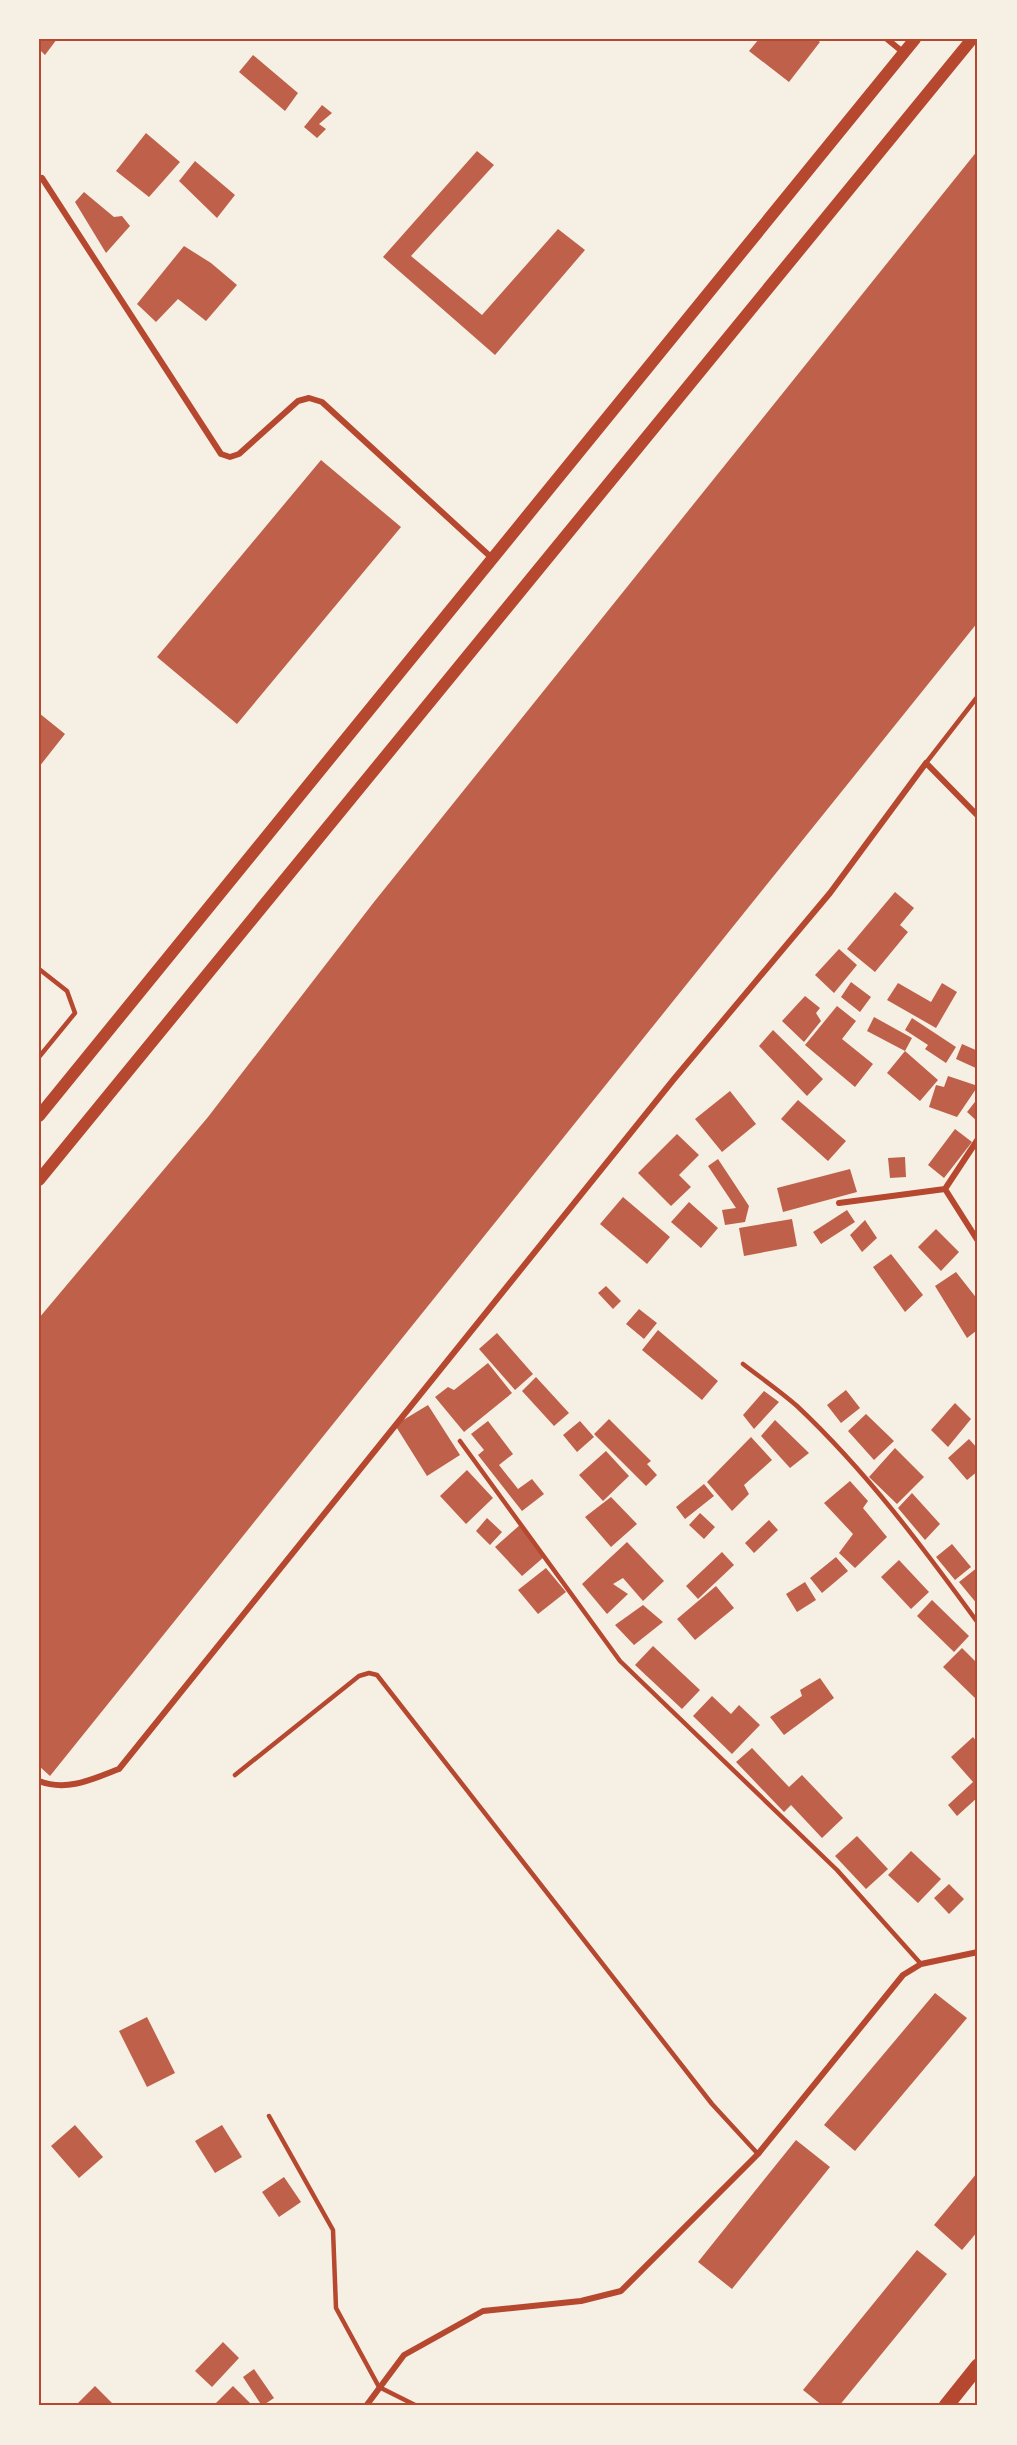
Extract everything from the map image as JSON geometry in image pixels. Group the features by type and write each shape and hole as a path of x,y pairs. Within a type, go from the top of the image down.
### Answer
{"highway":[{"path":"946,2406 978,2366"}],"main road":[{"path":"39,1116 915,39"},
{"path":"39,1180 972,39"}],"street":[{"path":"887,39 904,53"},
{"path":"42,178 221,454 230,457 239,454 297,401 309,398 322,402 493,559"},
{"path":"39,1781 57,1787 80,1784 119,1769 674,1079 830,893 926,763 978,816"},
{"path":"839,1203 945,1189 978,1138"},
{"path":"945,1189 978,1241"},
{"path":"366,2406 404,2355 483,2311 581,2301 621,2291 758,2154 903,1975 921,1964 978,1952"}],"lane":[{"path":"926,763 978,696"},
{"path":"39,969 67,990 75,1013 39,1057"},
{"path":"743,1364 795,1405 855,1465 911,1531 978,1623"},
{"path":"460,1441 620,1661 837,1870 921,1964"},
{"path":"235,1775 359,1676 369,1673 377,1675 712,2104 758,2154"},
{"path":"269,2116 333,2230 336,2308 379,2387 417,2406"}],"building":[{"path":"39,39 57,39 45,55 39,49"},
{"path":"759,39 816,39 820,42 789,82 749,51"},
{"path":"253,55 298,93 285,111 239,72"},
{"path":"322,105 332,113 319,124 326,129 317,138 304,127"},
{"path":"146,133 180,162 149,197 116,171"},
{"path":"978,150 978,622 50,1776 39,1766 39,1318 208,1117 374,902"},
{"path":"477,151 494,165 411,256 482,315 558,229 585,250 495,355 383,257"},
{"path":"195,161 235,195 217,218 179,181"},
{"path":"84,192 114,217 122,216 130,226 106,253 75,202"},
{"path":"184,246 211,263 237,285 206,321 178,299 156,322 137,304"},
{"path":"321,460 401,527 237,724 157,657"},
{"path":"39,713 65,734 39,767"},
{"path":"895,892 914,908 900,925 908,932 875,972 847,949"},
{"path":"839,949 857,965 834,993 815,975"},
{"path":"851,982 871,997 860,1012 841,997"},
{"path":"898,983 931,1002 942,983 957,992 936,1028 887,1000"},
{"path":"805,996 820,1008 816,1013 821,1021 804,1042 782,1021"},
{"path":"837,1006 856,1021 842,1039 873,1064 855,1087 805,1045"},
{"path":"874,1017 912,1038 905,1051 867,1031"},
{"path":"912,1018 956,1047 946,1063 925,1049 928,1045 905,1030"},
{"path":"773,1030 823,1079 807,1096 759,1046"},
{"path":"962,1044 978,1051 978,1069 956,1059"},
{"path":"905,1051 938,1080 920,1101 887,1073"},
{"path":"948,1076 978,1086 957,1117 929,1107 936,1085 944,1087"},
{"path":"730,1091 756,1124 722,1152 695,1119"},
{"path":"978,1098 978,1122 967,1112"},
{"path":"798,1100 846,1141 828,1161 781,1119"},
{"path":"955,1129 972,1142 944,1178 928,1165"},
{"path":"677,1134 699,1155 679,1175 691,1187 671,1206 638,1173"},
{"path":"905,1157 906,1177 890,1178 888,1158"},
{"path":"718,1159 749,1206 745,1222 725,1225 722,1210 736,1208 708,1166"},
{"path":"850,1169 857,1192 783,1212 777,1188"},
{"path":"623,1197 670,1237 647,1264 600,1224"},
{"path":"689,1202 718,1228 701,1248 671,1222"},
{"path":"847,1210 855,1222 821,1244 813,1232"},
{"path":"792,1219 797,1246 744,1256 739,1228"},
{"path":"865,1220 877,1238 862,1252 850,1235"},
{"path":"936,1229 959,1252 941,1271 918,1247"},
{"path":"891,1254 923,1295 905,1312 873,1267"},
{"path":"956,1272 978,1300 978,1333 976,1331 967,1338 935,1286"},
{"path":"606,1286 621,1301 613,1309 598,1293"},
{"path":"639,1309 657,1323 644,1339 626,1324"},
{"path":"658,1330 718,1381 702,1400 642,1350"},
{"path":"497,1333 533,1374 515,1390 479,1349"},
{"path":"488,1363 512,1393 464,1432 435,1397 448,1387 454,1390"},
{"path":"536,1377 569,1413 554,1426 522,1391"},
{"path":"846,1390 860,1408 841,1423 827,1405"},
{"path":"764,1391 779,1402 754,1429 743,1415"},
{"path":"955,1403 971,1419 948,1447 931,1430"},
{"path":"428,1405 460,1455 427,1476 395,1425"},
{"path":"866,1414 894,1441 874,1460 848,1431"},
{"path":"609,1419 651,1461 647,1464 657,1475 646,1486 594,1434"},
{"path":"775,1420 809,1453 790,1468 761,1436"},
{"path":"488,1421 513,1454 499,1465 518,1489 532,1479 544,1494 522,1511 478,1455 484,1450 471,1434"},
{"path":"580,1421 594,1437 577,1452 563,1435"},
{"path":"751,1437 772,1460 744,1485 749,1494 732,1511 707,1482"},
{"path":"969,1439 978,1449 978,1471 967,1480 948,1458"},
{"path":"895,1448 924,1477 897,1504 869,1477"},
{"path":"606,1451 629,1476 603,1501 579,1475"},
{"path":"467,1470 493,1498 466,1524 440,1496"},
{"path":"850,1481 868,1501 863,1508 887,1537 855,1568 839,1553 853,1534 824,1503"},
{"path":"704,1484 714,1496 685,1519 676,1507"},
{"path":"912,1493 940,1524 925,1540 898,1508"},
{"path":"611,1497 637,1524 611,1547 585,1517"},
{"path":"700,1513 715,1527 704,1539 689,1525"},
{"path":"487,1518 502,1532 490,1545 476,1531"},
{"path":"769,1520 778,1530 754,1553 745,1543"},
{"path":"521,1524 544,1557 522,1576 495,1547"},
{"path":"627,1542 664,1581 643,1601 623,1578 613,1584 628,1594 607,1614 582,1584"},
{"path":"952,1544 971,1567 955,1580 936,1557"},
{"path":"722,1552 734,1565 698,1599 686,1586"},
{"path":"836,1557 848,1571 822,1593 810,1578"},
{"path":"899,1560 929,1592 911,1609 881,1577"},
{"path":"978,1567 978,1605 959,1582"},
{"path":"546,1568 566,1592 538,1614 518,1590"},
{"path":"805,1582 816,1600 797,1612 786,1594"},
{"path":"716,1586 734,1608 695,1640 677,1619"},
{"path":"932,1600 969,1636 954,1652 917,1616"},
{"path":"643,1605 663,1622 634,1645 615,1625"},
{"path":"653,1646 700,1690 682,1709 635,1665"},
{"path":"962,1648 978,1664 978,1695 975,1698 943,1667"},
{"path":"820,1678 834,1698 784,1735 770,1717 802,1696 800,1690"},
{"path":"712,1696 731,1714 739,1705 760,1725 732,1754 693,1716"},
{"path":"973,1737 978,1743 978,1797 957,1816 948,1805 973,1782 951,1757"},
{"path":"752,1748 789,1787 802,1775 843,1818 822,1838 791,1805 784,1812 736,1762"},
{"path":"857,1836 888,1869 866,1889 835,1856"},
{"path":"911,1851 941,1879 918,1903 888,1875"},
{"path":"949,1884 964,1899 949,1914 934,1898"},
{"path":"935,1993 967,2018 855,2151 824,2125"},
{"path":"147,2017 175,2073 147,2087 119,2031"},
{"path":"75,2125 103,2157 79,2178 51,2146"},
{"path":"222,2125 242,2157 215,2173 195,2141"},
{"path":"796,2140 830,2167 732,2289 698,2262"},
{"path":"977,2173 978,2231 962,2250 934,2225"},
{"path":"284,2177 301,2202 279,2217 262,2192"},
{"path":"917,2250 947,2274 839,2406 823,2406 803,2390"},
{"path":"223,2342 239,2358 212,2387 195,2371"},
{"path":"254,2369 274,2398 262,2406 243,2377"},
{"path":"95,2386 115,2406 81,2406 78,2403"},
{"path":"233,2386 253,2406 213,2406"}]}
